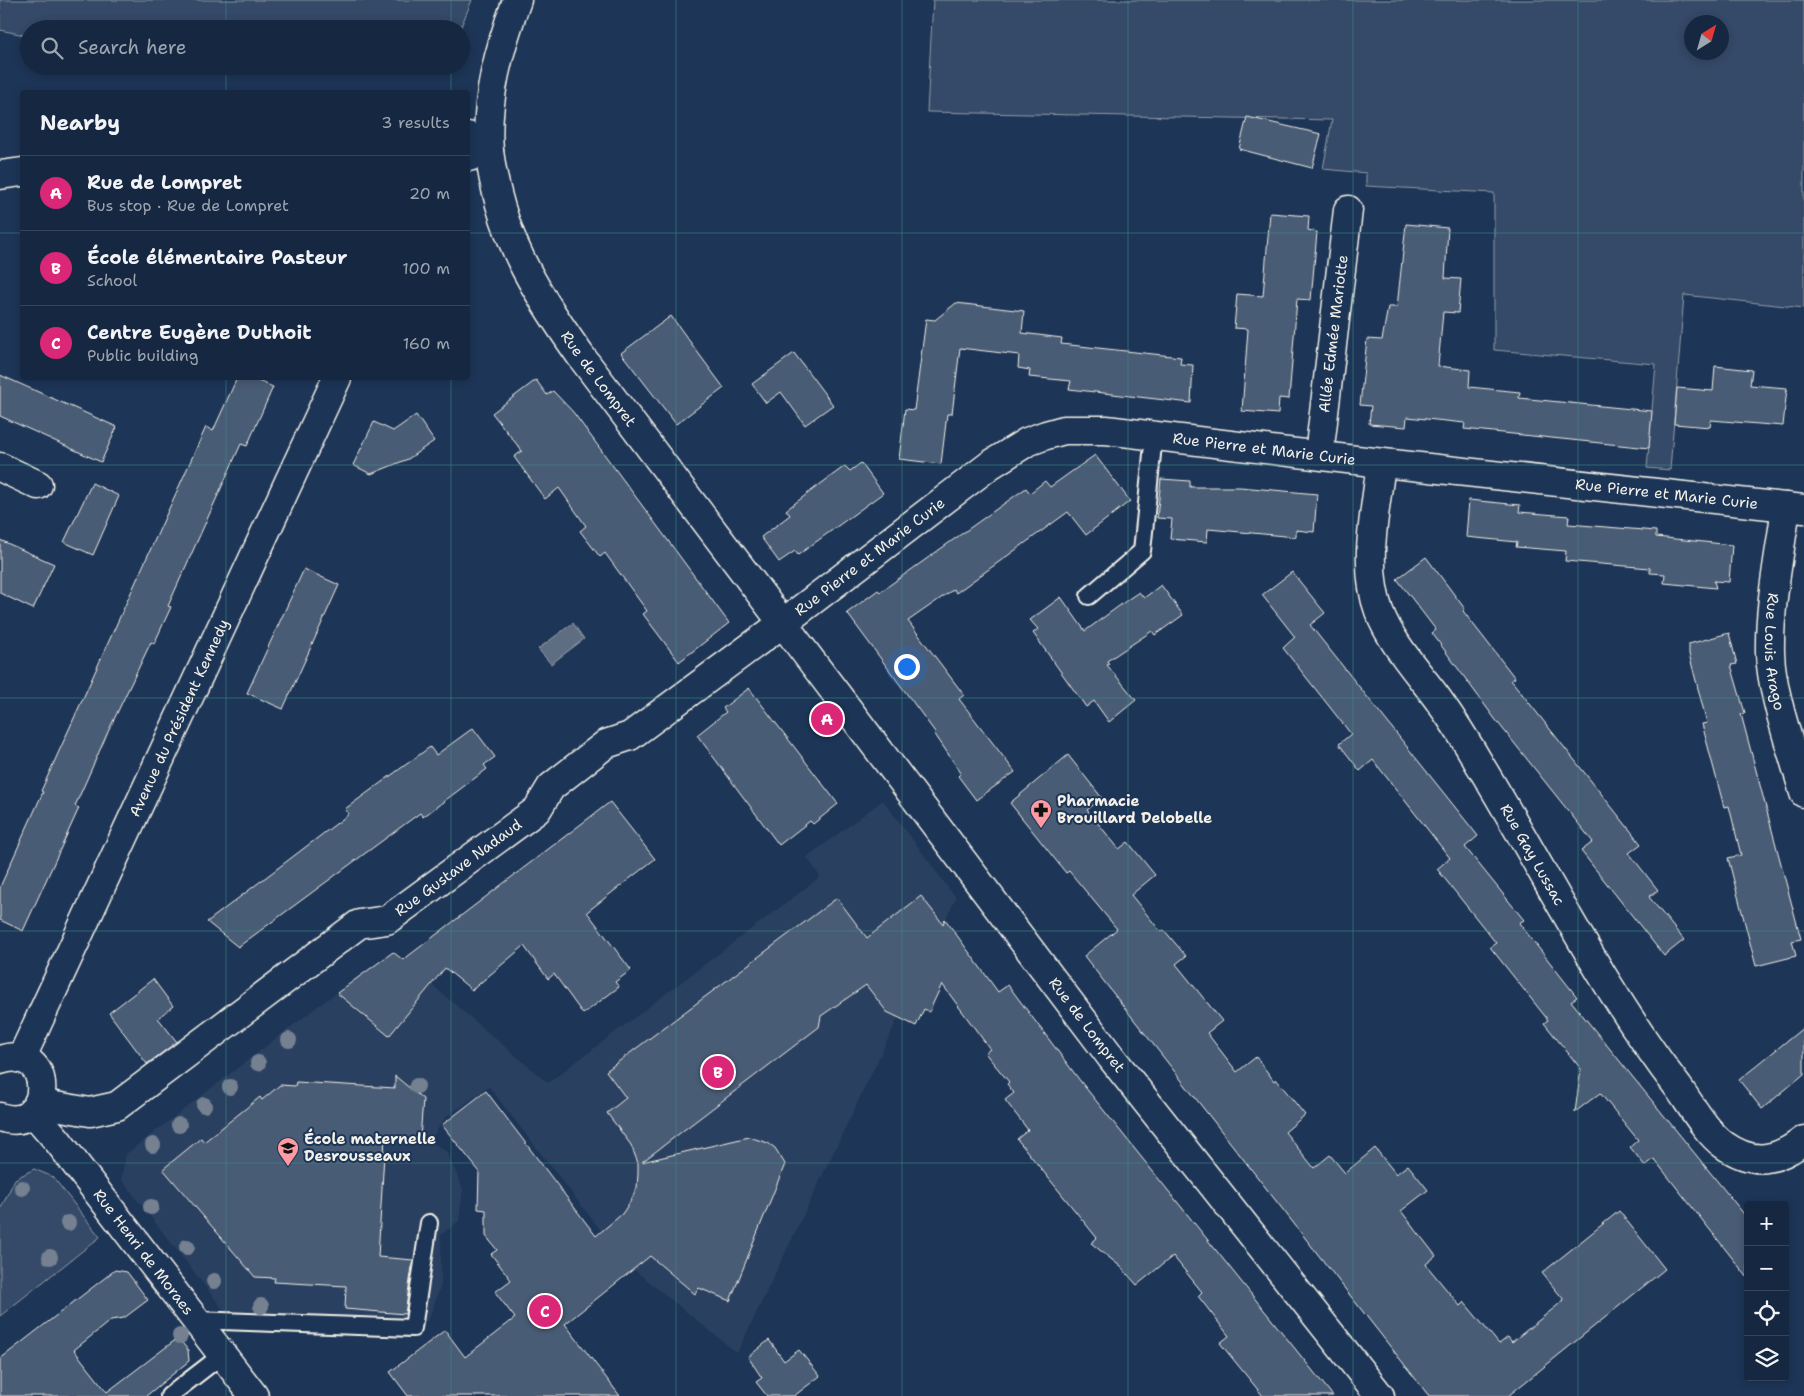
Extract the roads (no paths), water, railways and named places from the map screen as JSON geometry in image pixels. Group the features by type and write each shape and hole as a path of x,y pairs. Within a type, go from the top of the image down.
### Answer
{"street":[{"name":"Rue de Lompret","path":"516,0 491,90 487,135 475,148 518,258 534,288 580,355 1111,1057 1380,1396"},
{"path":"0,175 20,172"},
{"name":"Allée Edmée Mariotte","path":"1319,455 1348,210"},
{"name":"Avenue du Président Kennedy","path":"35,1107 42,1094 41,1078 33,1066 11,1059 336,380"},
{"name":"Rue Pierre et Marie Curie","path":"783,623 990,465 1027,442 1064,430 1084,429 1154,435 1381,463 1795,508"},
{"name":"Rue Gay Lussac","path":"1381,463 1371,569 1372,588 1379,612 1403,653 1441,704 1481,765 1618,1002 1662,1066 1722,1144 1747,1156 1774,1158 1790,1151 1804,1140"},
{"path":"0,467 38,484"},
{"name":"Rue Louis Arago","path":"1795,508 1772,617 1770,653 1776,690 1804,793"},
{"name":"Rue Gustave Nadaud","path":"35,1107 90,1112 118,1106 359,924 387,920 537,810 551,787 606,744 630,736 783,623"},
{"path":"0,1117 14,1119 35,1107"},
{"name":"Rue Henri de Moraes","path":"35,1107 58,1141 254,1396"}],"lane":[{"path":"1090,596 1142,551 1154,435"},
{"path":"195,1320 413,1328 429,1223"},
{"path":"169,1396 222,1355"}],"place":[{"name":"Rue de Lompret","path":"827,719"},
{"name":"Pharmacie Brouillard Delobelle","path":"1041,829"},
{"name":"École élémentaire Pasteur","path":"718,1072"},
{"name":"École maternelle Desrousseaux","path":"288,1167"},
{"name":"Centre Eugène Duthoit","path":"545,1311"}]}
